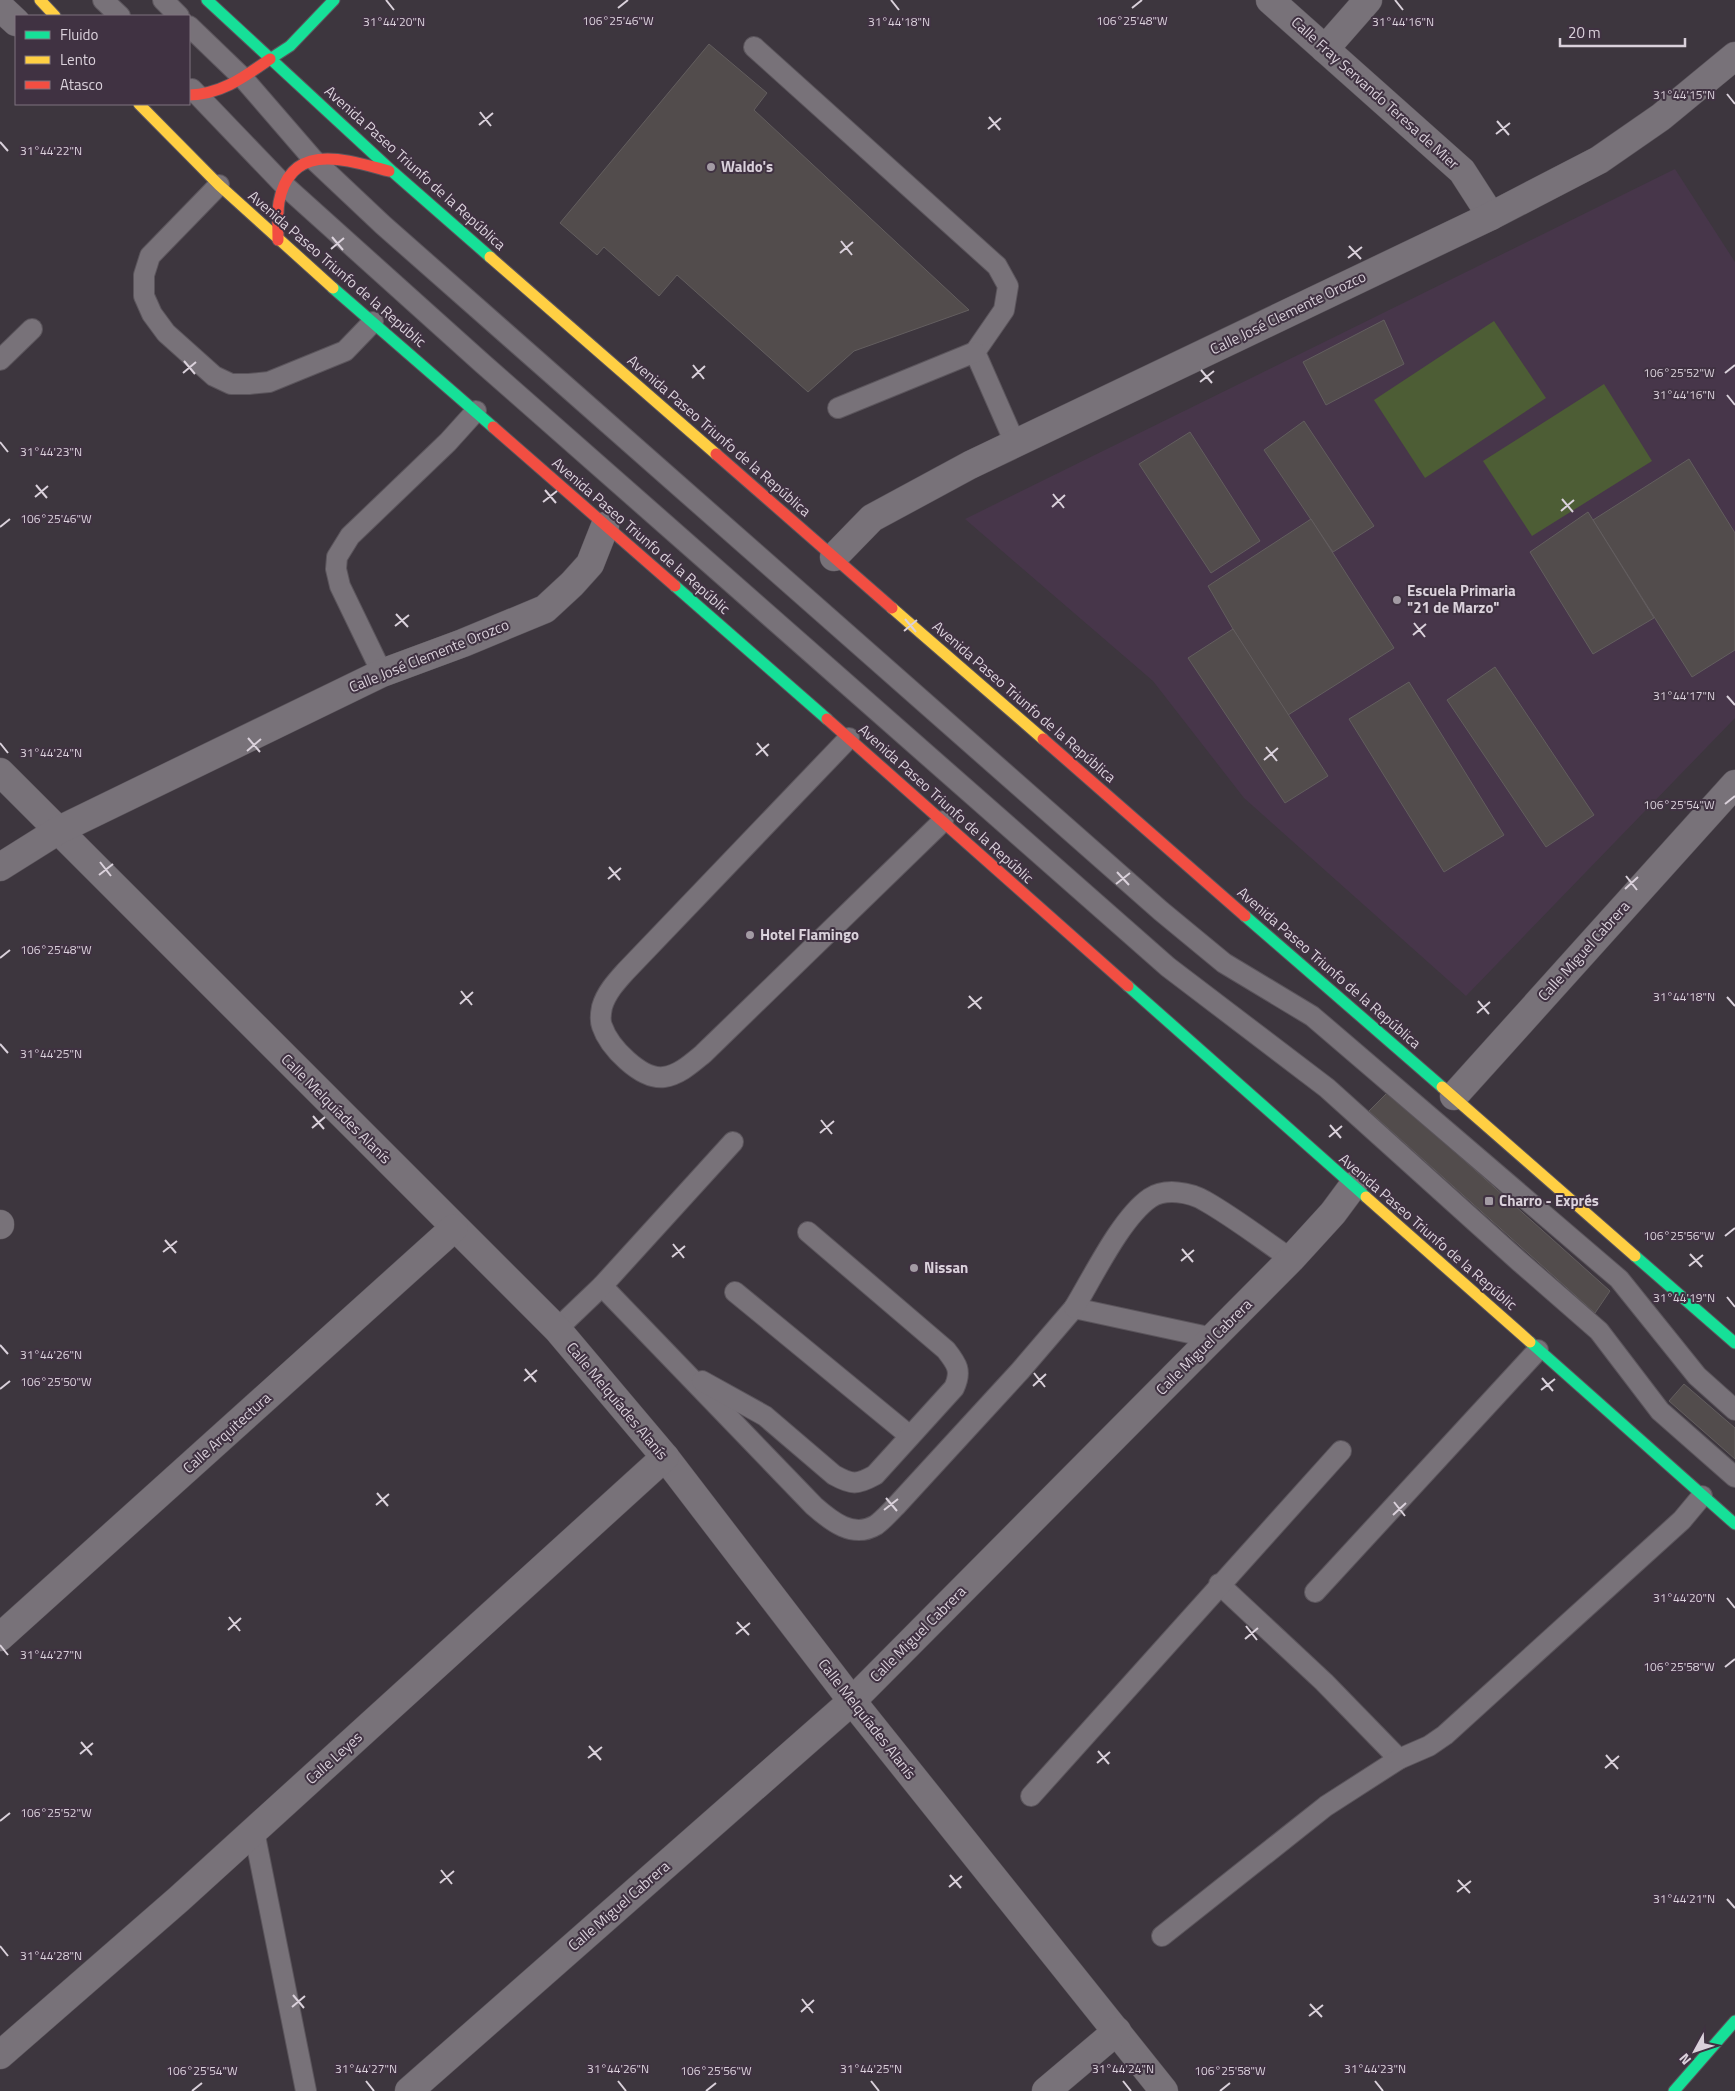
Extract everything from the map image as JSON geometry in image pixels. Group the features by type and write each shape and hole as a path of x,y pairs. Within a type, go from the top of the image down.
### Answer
{"main road":[{"path":"40,0 54,15"},
{"name":"Avenida Paseo Triunfo de la República","path":"207,0 393,172 1735,1343"},
{"path":"192,92 224,90 290,46 334,0"},
{"name":"Avenida Paseo Triunfo de la Repúblic","path":"140,105 219,185 278,240 849,738 1735,1524"},
{"path":"278,240 279,203 284,185 295,171 313,159 339,158 393,172"},
{"path":"1674,2091 1735,2021"}],"street":[{"name":"Calle Fray Servando Teresa de Mier","path":"1270,0 1462,171 1491,216"},
{"path":"1325,49 1368,0"},
{"path":"0,7 15,21"},
{"name":"Calle José Clemente Orozco","path":"834,557 872,518 1015,443 1491,216 1599,160 1661,117 1735,56"},
{"name":"Calle José Clemente Orozco","path":"0,867 59,830 382,673 463,643 545,609 590,564 605,526"},
{"name":"Calle Melquíades Alanís","path":"0,772 557,1329 665,1457 852,1701 1164,2091"},
{"name":"Calle Miguel Cabrera","path":"1454,1096 1731,793"},
{"name":"Calle Miguel Cabrera","path":"409,2091 852,1701 1291,1259 1353,1186"},
{"name":"Calle Arquitectura","path":"0,1636 454,1228"},
{"name":"Calle Leyes","path":"0,2055 179,1900 665,1457"},
{"path":"1046,2091 1117,2031"}],"lane":[{"path":"103,0 119,15"},
{"path":"162,0 178,15"},
{"path":"190,27 242,78 313,159 383,225 1162,911 1224,963 1312,1016 1619,1279 1697,1376 1735,1410"},
{"path":"754,47 997,266 1008,286 1004,310 975,352 838,408"},
{"path":"192,92 284,185 1168,967 1327,1088 1415,1165 1520,1262 1599,1331 1660,1411 1735,1477"},
{"path":"219,185 150,256 144,275 144,296 152,314 166,332 214,376 231,384 269,382 345,351 373,322"},
{"path":"0,360 32,329"},
{"path":"975,352 1015,443"},
{"path":"382,673 340,586 336,569 337,556 350,536 448,442 476,411"},
{"path":"849,738 625,972 610,991 602,1007 601,1024 609,1040 634,1067 650,1077 665,1077 680,1071 704,1054 943,821"},
{"path":"557,1329 602,1286 733,1142"},
{"path":"602,1286 814,1506 830,1520 845,1528 863,1529 876,1524 896,1506 1020,1371 1074,1308 1122,1229 1150,1198 1160,1193 1184,1193 1204,1201 1291,1259"},
{"path":"682,1370 764,1416 834,1475 844,1481 855,1484 875,1475 954,1388 959,1378 958,1370 954,1360 946,1350 808,1232"},
{"path":"735,1292 910,1436"},
{"path":"1074,1308 1212,1338"},
{"path":"1315,1592 1538,1350"},
{"path":"1031,1796 1219,1584 1341,1451"},
{"path":"1162,1936 1326,1806 1399,1758 1429,1746 1445,1734 1682,1520 1702,1496"},
{"path":"1219,1584 1324,1682 1399,1758"},
{"path":"254,1831 306,2091"}],"shaded area":[{"name":"Escuela Primaria \"21 de Marzo\"","path":"1675,169 1735,262 1735,718 1466,996 1244,798 1153,681 965,519"}],"green space":[{"path":"1494,321 1546,398 1425,478 1374,400"},
{"path":"1604,384 1652,461 1532,536 1483,461"}],"building":[{"name":"Waldo's","path":"709,44 767,93 754,110 969,310 854,351 808,392 677,275 659,296 604,247 597,255 560,223"},
{"path":"1384,320 1404,364 1326,405 1303,362"},
{"path":"1304,421 1374,526 1333,552 1264,450"},
{"path":"1190,432 1260,541 1211,573 1139,464"},
{"path":"1689,459 1735,533 1735,650 1692,677 1593,520"},
{"path":"1588,512 1654,618 1593,654 1530,552"},
{"path":"1311,519 1394,648 1288,715 1208,586"},
{"path":"1233,629 1328,776 1285,803 1188,658"},
{"path":"1495,667 1594,815 1546,847 1447,700"},
{"path":"1409,682 1504,835 1444,872 1349,719"},
{"name":"Charro - Exprés","path":"1388,1092 1610,1291 1595,1313 1369,1111"},
{"path":"1684,1384 1735,1428 1735,1459 1669,1401"}],"traffic: fast":[{"path":"207,0 393,172 490,257"},
{"path":"270,59 290,46 334,0"},
{"path":"333,288 493,427"},
{"path":"675,586 827,719"},
{"path":"1245,916 1442,1087"},
{"path":"1128,986 1366,1197"},
{"path":"1635,1256 1735,1343"},
{"path":"1530,1342 1735,1524"},
{"path":"1674,2091 1735,2021"}],"traffic: slow":[{"path":"40,0 54,15"},
{"path":"140,105 219,185 333,288"},
{"path":"490,257 716,454"},
{"path":"892,608 1043,739"},
{"path":"1442,1087 1635,1256"},
{"path":"1366,1197 1530,1342"}],"traffic: jam":[{"path":"190,95 222,88 242,78 270,59"},
{"path":"278,240 279,202 285,182 295,169 308,162 323,159 356,162 389,171"},
{"path":"493,427 675,586"},
{"path":"716,454 892,608"},
{"path":"827,719 1128,986"},
{"path":"1043,739 1245,916"}],"place":[{"name":"Waldo's","path":"711,167"},
{"name":"Escuela Primaria \"21 de Marzo\"","path":"1397,600"},
{"name":"Hotel Flamingo","path":"750,935"},
{"name":"Charro - Exprés","path":"1489,1201"},
{"name":"Nissan","path":"914,1268"}]}
